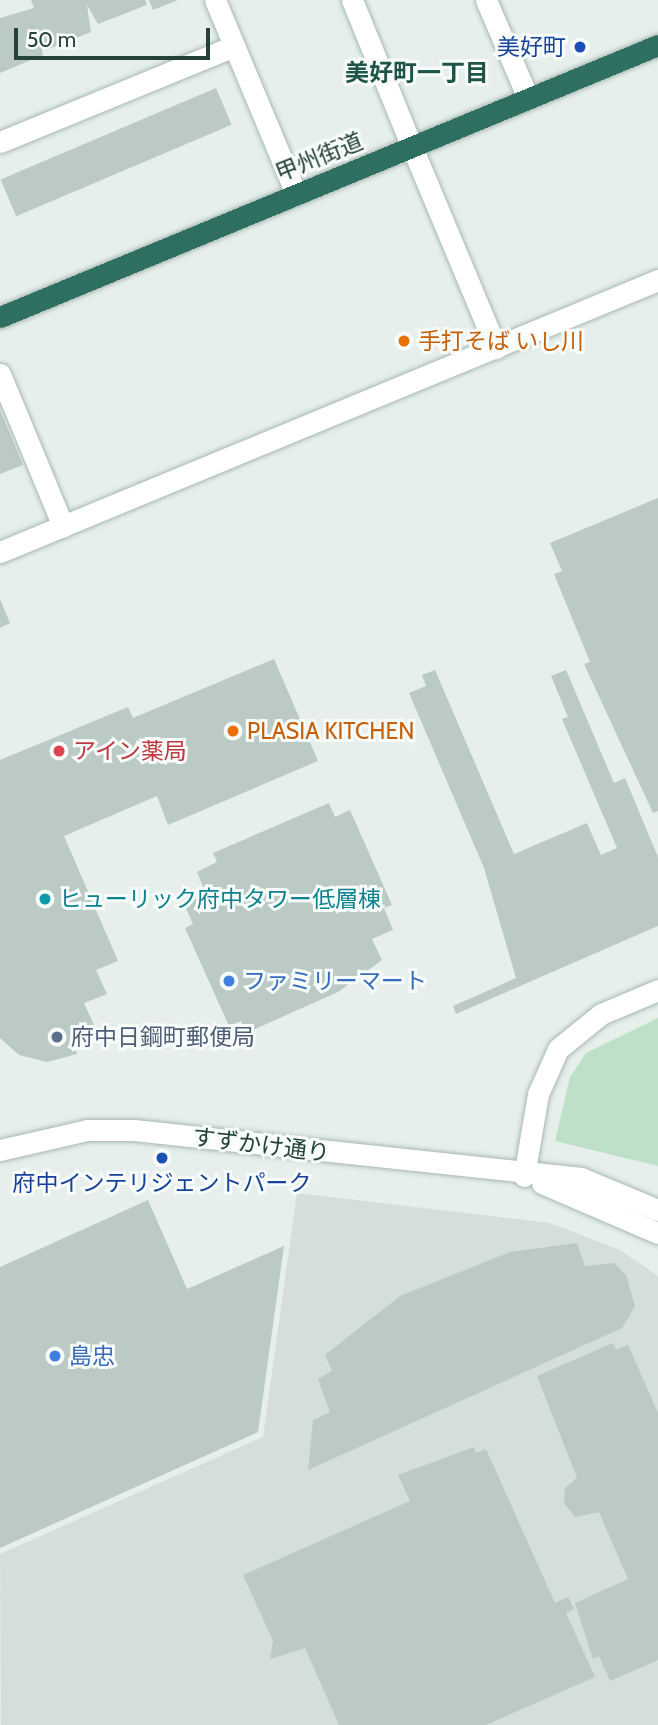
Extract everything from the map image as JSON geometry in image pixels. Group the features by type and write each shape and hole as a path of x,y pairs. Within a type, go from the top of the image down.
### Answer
{"highway":[{"name":"甲州街道","path":"0,317 658,45"}],"street":[{"path":"215,0 296,194"},
{"path":"352,0 496,348"},
{"path":"486,0 528,98"},
{"path":"0,142 234,46"},
{"path":"0,552 658,280"},
{"path":"0,374 63,526"},
{"path":"524,1176 538,1094 558,1049 601,1014 658,990"},
{"name":"すずかけ通り","path":"0,1150 87,1130 134,1130 524,1176 581,1178 658,1210"},
{"name":"すずかけ通り","path":"524,1176 604,1205 658,1233"}],"shaded area":[{"path":"297,1193 550,1223 620,1250 658,1276 658,1725 1,1725 0,1554 263,1437"}],"green space":[{"path":"658,1018 658,1166 555,1141 570,1077 586,1053"}],"building":[{"path":"31,0 145,0 147,5 98,24 87,5 91,32 46,50 39,36 43,55 0,73 0,18 34,8"},
{"path":"149,0 178,0 153,10"},
{"path":"216,88 232,125 16,216 1,179"},
{"path":"0,410 23,465 0,474"},
{"path":"658,498 658,811 653,813 584,664 590,662 554,574 562,571 550,543"},
{"path":"0,599 10,623 0,628"},
{"name":"ヒューリック府中タワー低層棟","path":"274,659 318,761 168,825 157,796 64,836 118,961 96,970 107,994 84,1003 94,1025 70,1035 77,1054 47,1062 19,1055 0,1038 0,760 128,707 133,718"},
{"path":"435,670 514,854 587,823 601,855 617,848 562,719 568,717 551,676 566,670 614,783 625,778 658,857 658,926 456,1014 453,1006 516,978 484,868 409,693 426,686 422,675"},
{"path":"329,803 335,817 350,810 392,905 384,908 393,930 372,939 382,960 338,992 246,1033 241,1021 229,1026 185,928 193,924 184,904 206,894 197,872 217,862 213,853"},
{"path":"148,1200 187,1289 284,1246 258,1432 0,1548 0,1267"},
{"path":"577,1243 585,1266 614,1263 626,1275 635,1306 622,1328 308,1470 313,1420 330,1412 318,1379 332,1371 325,1355 400,1296 510,1252"},
{"path":"613,1343 616,1350 628,1345 658,1413 658,1660 610,1681 599,1656 593,1659 575,1603 628,1579 599,1512 575,1517 564,1503 565,1488 577,1478 537,1376"},
{"path":"474,1447 476,1453 486,1449 555,1603 568,1597 574,1609 566,1613 595,1677 486,1725 339,1725 305,1648 270,1659 273,1641 243,1575 410,1501 398,1475"}],"place":[{"name":"美好町","path":"580,47"},
{"name":"手打そば いし川","path":"404,341"},
{"name":"PLASIA KITCHEN","path":"233,731"},
{"name":"アイン薬局","path":"59,751"},
{"name":"ヒューリック府中タワー低層棟","path":"45,899"},
{"name":"ファミリーマート","path":"229,981"},
{"name":"府中日鋼町郵便局","path":"57,1037"},
{"name":"府中インテリジェントパーク","path":"162,1158"},
{"name":"島忠","path":"55,1356"}],"district":[{"name":"美好町一丁目","path":"417,73"}]}
